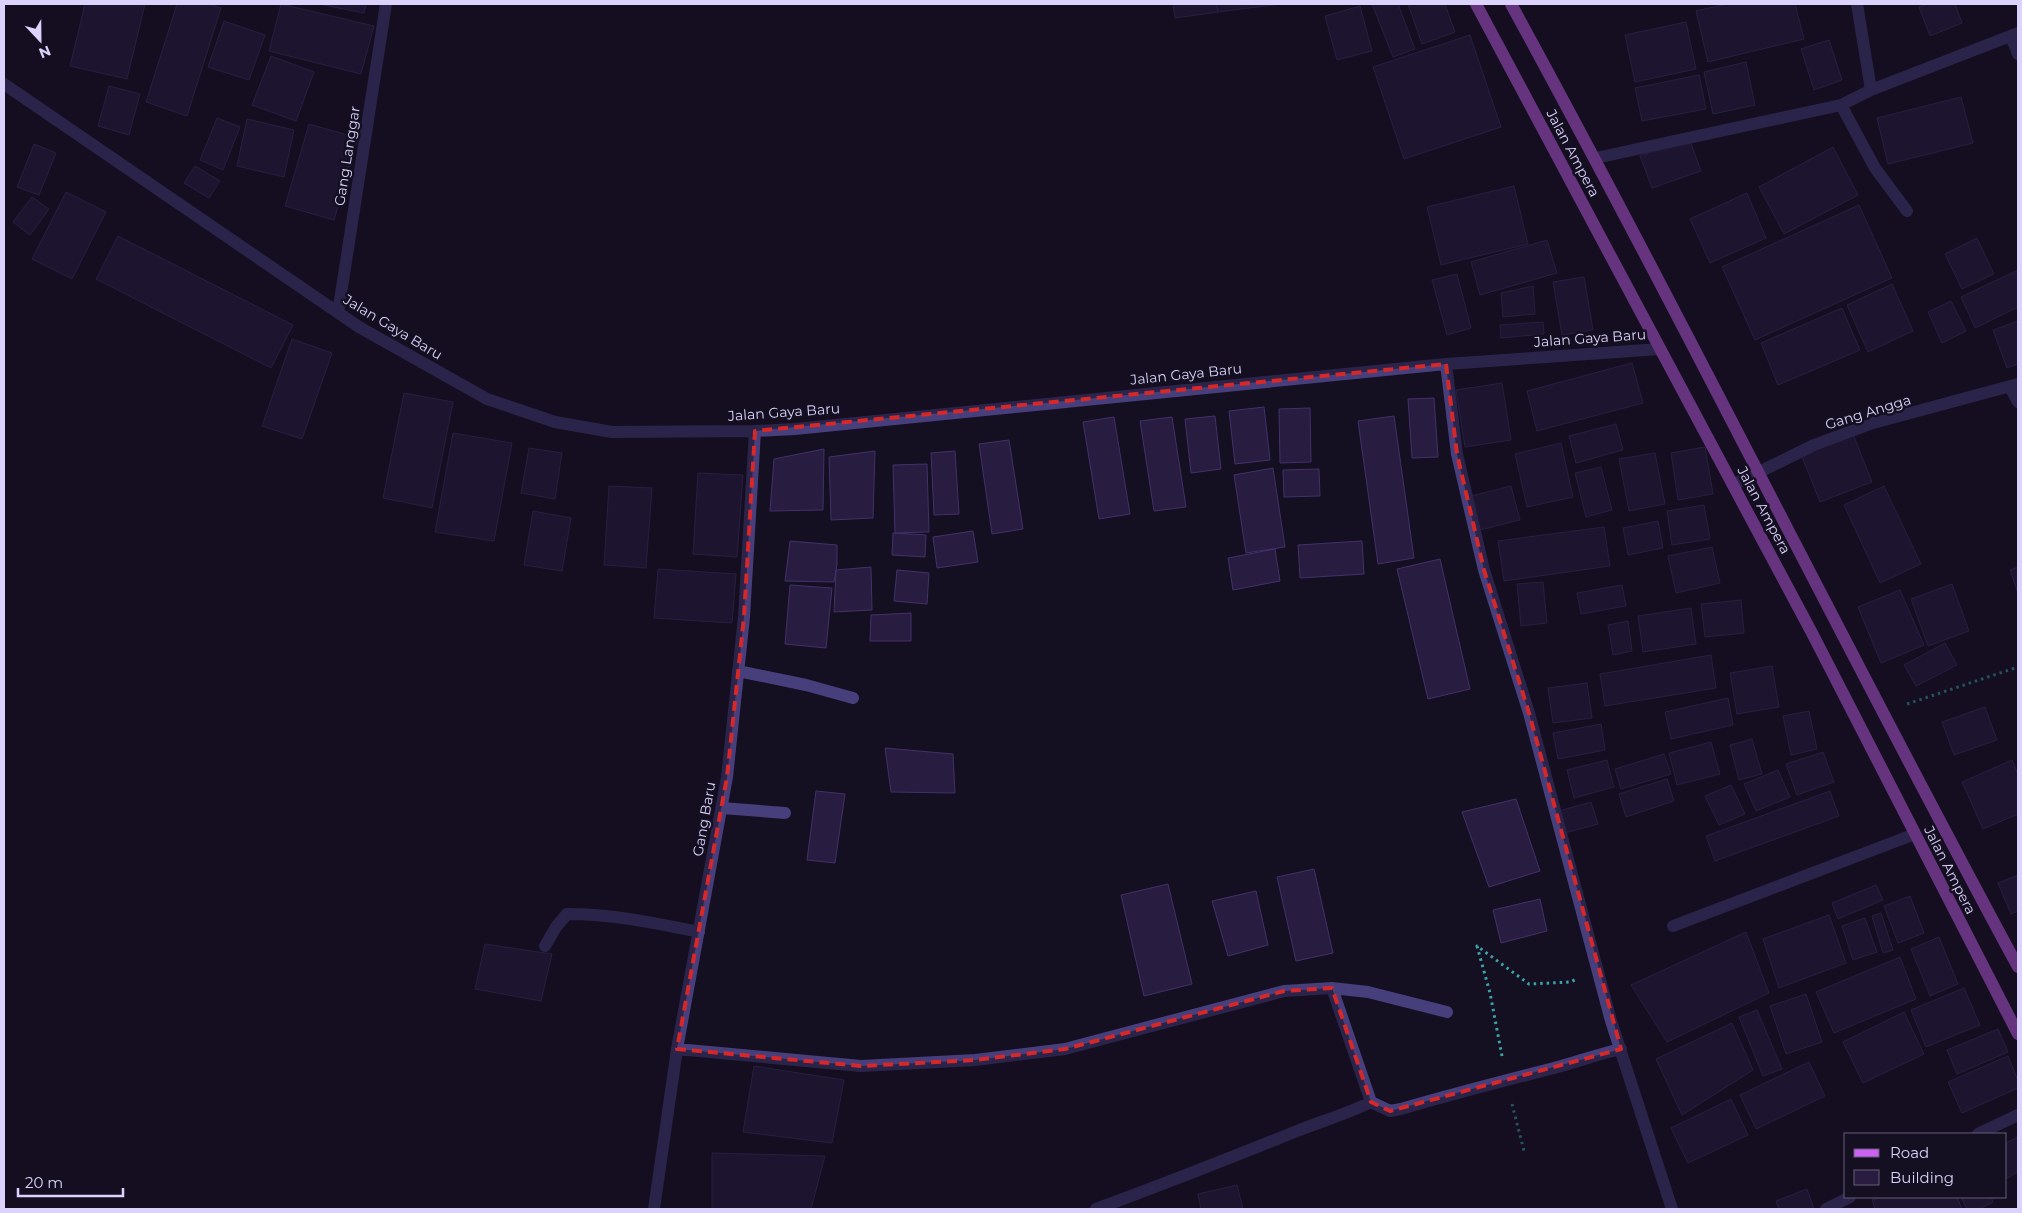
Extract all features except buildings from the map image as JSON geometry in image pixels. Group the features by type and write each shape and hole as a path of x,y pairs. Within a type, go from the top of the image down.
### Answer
{"main road":[{"name":"Jalan Ampera","path":"1476,4 1733,485 2018,1034"},
{"name":"Jalan Ampera","path":"1512,4 1596,158 1882,712 2018,967"}],"street":[{"name":"Gang Langgar","path":"338,313 386,4"},
{"path":"1857,4 1871,90"},
{"path":"1596,158 1841,104 1871,90 2015,35 2018,54"},
{"name":"Jalan Gaya Baru","path":"4,84 359,327 487,399 555,422 612,432 755,431 1446,364 1660,348"},
{"path":"1841,104 1875,168 1907,211"},
{"path":"1446,364 1457,454 1484,570 1529,714 1621,1049 1672,1209"},
{"path":"2014,386 2018,402"},
{"name":"Gang Angga","path":"1733,485 1814,445 1874,423 2014,386"},
{"name":"Gang Baru","path":"654,1209 677,1049 727,777 744,617 755,431"},
{"path":"738,671 806,685 853,698"},
{"path":"722,808 785,813"},
{"path":"1673,926 1915,834"},
{"path":"545,946 556,927 567,914 632,918 699,932"},
{"path":"1332,988 1371,1102 1390,1111 1621,1049"},
{"path":"677,1049 861,1066 975,1060 1065,1049 1284,991 1332,988 1368,992 1447,1012"},
{"path":"1096,1209 1207,1168 1371,1102"},
{"path":"1980,1133 2018,1115"},
{"path":"1826,1209 1848,1198"}],"path":[{"path":"1882,712 2018,667"},
{"path":"1524,1151 1506,1080 1490,993 1476,946 1529,984 1571,982 1597,967"}],"highlighted area":[{"path":"1446,364 1457,454 1484,570 1529,713 1621,1049 1390,1111 1371,1102 1332,988 1284,991 1065,1049 975,1060 861,1066 677,1049 727,777 744,617 755,431"}]}
